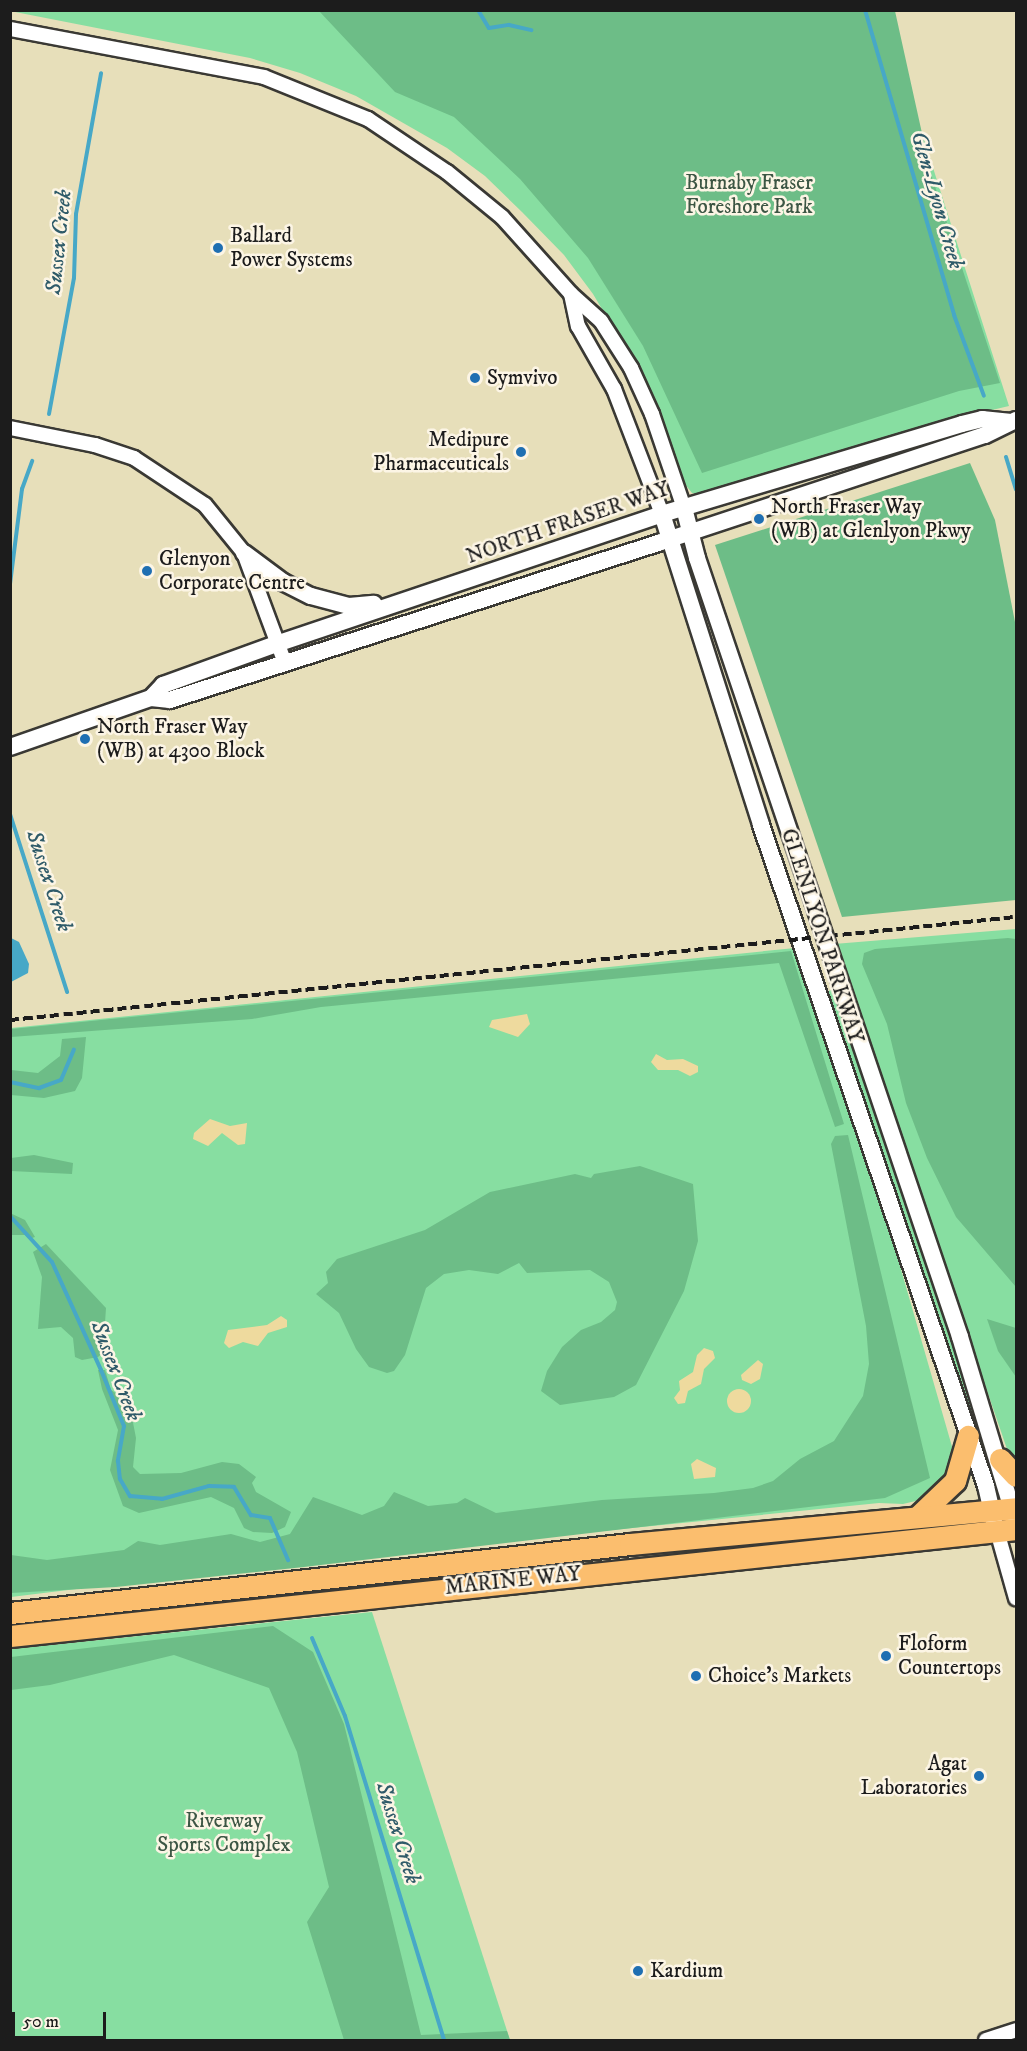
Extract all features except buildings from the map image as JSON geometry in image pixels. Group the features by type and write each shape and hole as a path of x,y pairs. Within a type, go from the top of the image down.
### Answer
{"main road":[{"path":"917,1517 955,1481 968,1436"},
{"path":"1000,1459 1017,1476"},
{"name":"MARINE WAY","path":"10,1613 917,1517 1008,1519"},
{"name":"MARINE WAY","path":"10,1636 1008,1519"}],"street":[{"name":"GLENLYON PARKWAY","path":"10,29 264,77 368,119 447,172 502,217 571,294 601,321 631,368 651,414 684,508 689,532 1000,1459 1017,1598"},
{"name":"GLENLYON PARKWAY","path":"571,294 578,326 614,389 662,514 772,858 968,1436 1008,1519"},
{"name":"NORTH FRASER WAY","path":"151,698 163,685 279,643 662,514 942,429 982,419 1013,421"},
{"name":"NORTH FRASER WAY","path":"10,747 151,698 170,700 689,532 985,435 1013,421"},
{"path":"10,428 95,445 134,458 206,505 244,553 283,582 311,596 349,606 396,603"},
{"path":"244,553 285,663"},
{"path":"986,2040 1017,2030"}],"green space":[{"name":"Burnaby Fraser Foreshore Park","path":"10,11 883,11 1009,406 911,429 704,495 692,493 684,483 643,378 593,294 564,255 522,212 485,176 447,148 356,96 300,73 250,58"},
{"name":"Burnaby Fraser Foreshore Park","path":"319,11 895,11 931,174 1000,383 959,391 702,473 643,346 588,258 520,179 454,117 395,92"},
{"path":"970,463 995,520 1016,627 1016,900 842,917 715,545"},
{"path":"1016,929 1016,1466 1007,1449 834,944"},
{"path":"1016,939 1016,1287 956,1217 927,1158 906,1103 887,1024 862,964 864,953 875,949"},
{"path":"795,948 898,1259 953,1450 952,1472 924,1499 903,1504 879,1503 297,1562 11,1597 11,1028"},
{"path":"791,951 844,1124 835,1127 779,963 321,1007 252,1019 11,1037 11,1029"},
{"path":"834,989 979,1411 971,1414 825,992"},
{"path":"86,1037 82,1078 75,1091 44,1098 11,1095 11,1070 38,1073 60,1056 62,1039"},
{"path":"848,1135 930,1478 885,1498 304,1567 116,1587 11,1593 11,1555 47,1560 124,1550 138,1541 160,1545 231,1534 260,1542 290,1534 313,1497 362,1515 384,1506 394,1492 428,1506 457,1503 465,1498 496,1513 602,1500 714,1493 753,1488 773,1481 800,1459 834,1441 863,1396 869,1364 866,1326 831,1144 835,1136"},
{"path":"34,1155 73,1163 72,1174 11,1171 11,1158"},
{"path":"640,1166 693,1184 698,1241 684,1291 636,1385 614,1397 560,1405 541,1391 547,1371 562,1347 581,1330 601,1322 615,1310 617,1302 609,1282 590,1270 527,1273 519,1263 498,1274 469,1270 444,1274 426,1288 405,1355 394,1371 387,1373 369,1367 356,1349 339,1313 316,1294 328,1283 326,1272 337,1259 425,1230 490,1192 575,1174 591,1178 594,1174"},
{"path":"10,1213 25,1220 35,1237 29,1239 25,1235 11,1235"},
{"path":"46,1244 106,1308 103,1353 98,1357 82,1360 75,1357 73,1338 61,1327 38,1329 42,1277 33,1252"},
{"path":"987,1319 1016,1328 1016,1377 998,1351"},
{"path":"98,1370 105,1370 111,1390 129,1402 136,1438 133,1467 140,1474 181,1473 222,1462 239,1464 256,1477 252,1483 256,1492 291,1512 285,1527 272,1533 253,1532 244,1528 234,1508 211,1497 139,1513 123,1506 110,1470 118,1430 102,1389"},
{"name":"Riverway Sports Complex","path":"372,1612 510,2040 11,2040 11,1649"},
{"path":"273,1626 313,1652 344,1724 421,2035 507,2031 510,2040 344,2040 307,1922 329,1887 297,1752 269,1688 174,1655 50,1685 11,1690 11,1657"}],"sand":[{"path":"527,1014 530,1024 518,1037 489,1027 492,1020"},
{"path":"656,1054 667,1060 683,1059 698,1066 698,1072 690,1076 678,1070 658,1070 651,1062"},
{"path":"210,1119 230,1126 247,1123 245,1144 238,1145 222,1133 208,1146 193,1139 194,1133"},
{"path":"281,1316 287,1320 287,1327 268,1333 258,1346 243,1342 229,1348 224,1343 228,1330 267,1325"},
{"path":"704,1348 713,1351 715,1358 704,1369 701,1384 688,1391 685,1403 678,1404 674,1398 680,1390 679,1381 693,1372 697,1355"},
{"path":"758,1360 763,1364 760,1379 751,1384 742,1380 741,1375"},
{"path":"739,1389 748,1392 751,1401 748,1410 739,1413 730,1410 727,1401 730,1392"},
{"path":"697,1459 716,1468 715,1477 694,1479 691,1464"}],"water":[{"path":"11,938 19,942 29,964 28,973 11,982"}],"waterway":[{"path":"478,10 489,28 509,25 531,30"},
{"name":"Glen-Lyon Creek","path":"865,10 954,315 984,396"},
{"name":"Sussex Creek","path":"49,414 74,278 76,214 101,73"},
{"name":"Glen-Lyon Creek","path":"1006,457 1016,490"},
{"name":"Sussex Creek","path":"10,584 22,489 32,461"},
{"name":"Sussex Creek","path":"10,814 67,992"},
{"name":"Sussex Creek","path":"10,1082 39,1088 61,1080 74,1050"},
{"name":"Sussex Creek","path":"10,1216 52,1262 101,1370 124,1426 118,1461 120,1479 130,1496 162,1499 209,1486 234,1487 251,1515 270,1518 288,1560"},
{"name":"Sussex Creek","path":"312,1638 345,1716 444,2040"}],"railway":[{"path":"10,1020 1016,917"}],"place":[{"name":"Ballard Power Systems","path":"218,248"},
{"name":"Symvivo","path":"475,378"},
{"name":"Medipure Pharmaceuticals","path":"521,452"},
{"name":"North Fraser Way (WB) at Glenlyon Pkwy","path":"759,519"},
{"name":"Glenyon Corporate Centre","path":"147,571"},
{"name":"North Fraser Way (WB) at 4300 Block","path":"85,739"},
{"name":"Floform Countertops","path":"886,1656"},
{"name":"Choice's Markets","path":"696,1676"},
{"name":"Agat Laboratories","path":"979,1776"},
{"name":"Kardium","path":"638,1971"}]}
